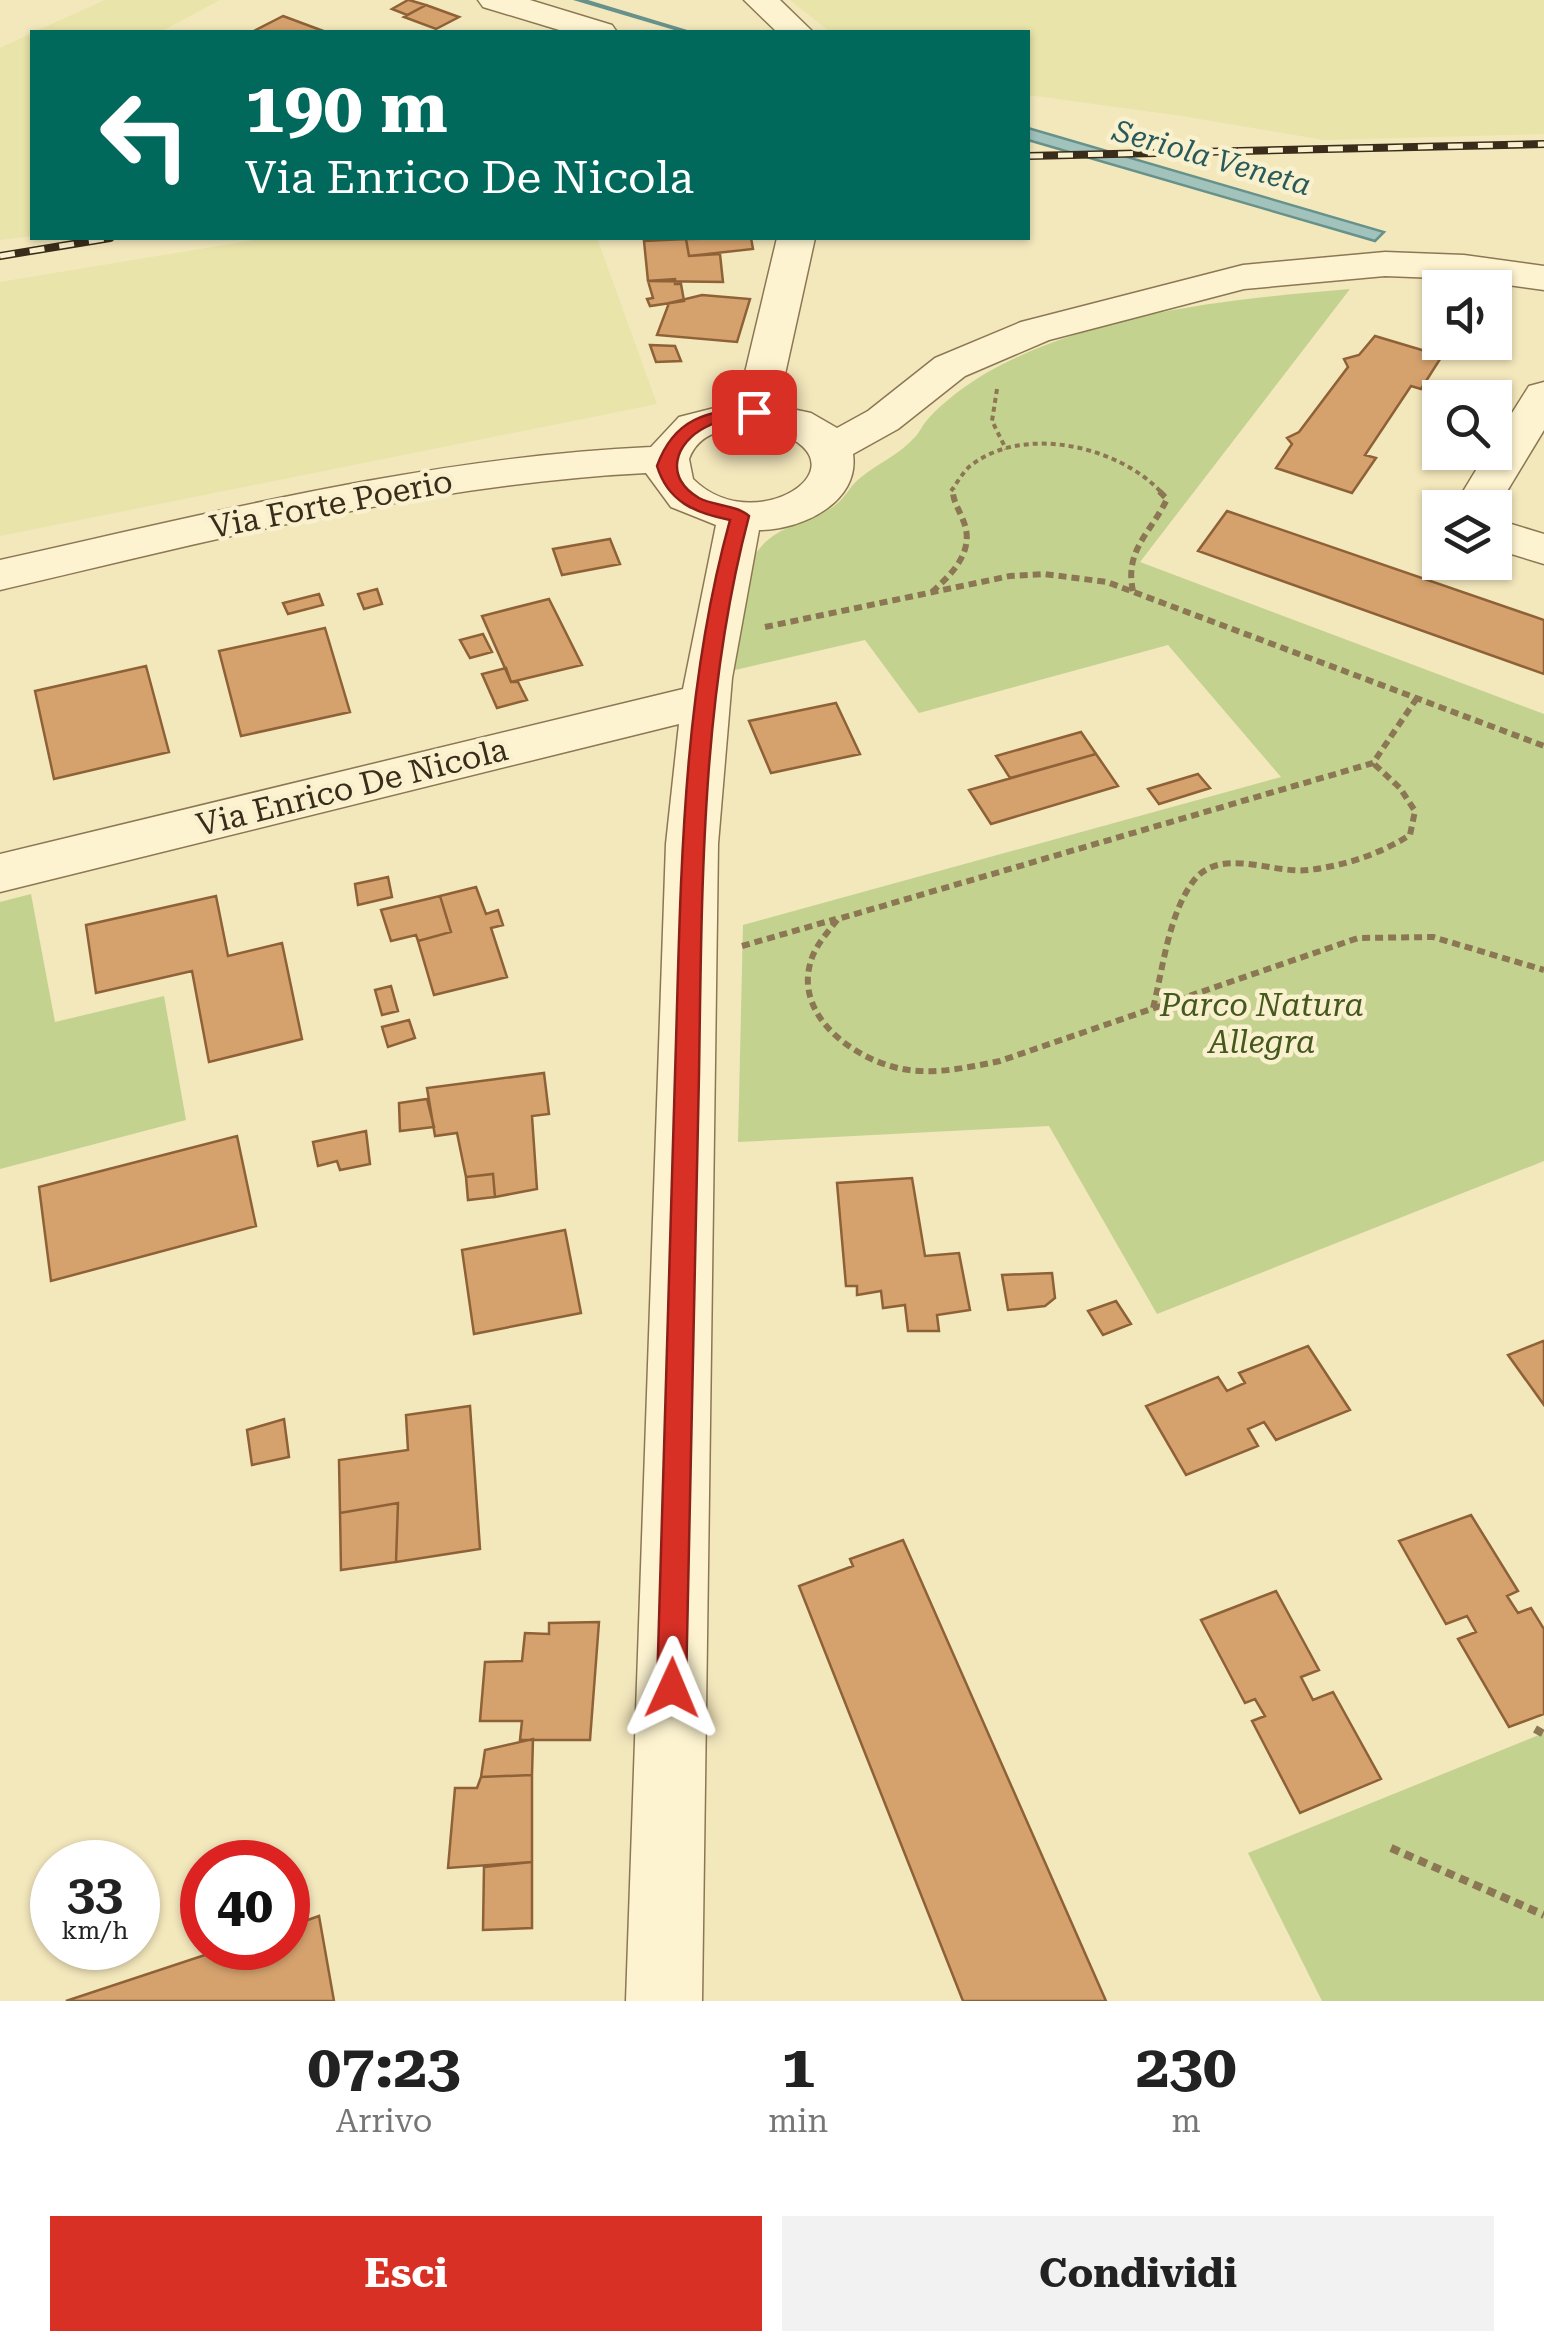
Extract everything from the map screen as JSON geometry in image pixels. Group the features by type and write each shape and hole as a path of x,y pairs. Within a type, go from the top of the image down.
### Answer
{"street":[{"path":"495,0 593,30"},
{"path":"760,0 794,30"},
{"path":"754,412 760,400 796,240"},
{"path":"832,448 883,420 950,366 1036,331 1243,276 1346,266 1464,267 1544,278"},
{"path":"1150,301 1310,286 1422,288"},
{"path":"1512,301 1544,309"},
{"path":"1486,490 1544,394"},
{"path":"754,412 804,424 832,448 836,470 826,489 810,502 794,510 740,516 708,510 688,499 672,484 666,459 680,436 700,423 724,415 754,412"},
{"name":"Via Forte Poerio","path":"0,575 453,478 606,461 666,459"},
{"path":"664,2001 692,844 704,701 720,590 740,516"},
{"path":"1512,539 1544,550"},
{"name":"Via Enrico De Nicola","path":"0,873 704,701"}],"path":[{"path":"931,593 952,575 966,544 968,530 952,492 956,480 978,459 1006,448 1033,445 1066,446 1117,460 1144,473 1168,499 1162,514 1133,547 1129,580 1133,592"},
{"path":"714,636 1010,576 1082,576 1544,746"},
{"path":"690,945 742,946 1374,764 1417,698"},
{"path":"1153,1009 1190,885 1200,872 1222,862 1297,871 1379,852 1410,835 1415,811 1400,788 1374,764"},
{"path":"838,919 813,954 808,975 811,999 823,1022 846,1045 876,1061 906,1070 967,1068 1000,1061 1358,938 1412,932 1441,937 1544,970"},
{"path":"1391,1848 1544,1915"}],"shaded area":[{"path":"105,0 220,0 164,30 38,30"},
{"path":"790,0 1544,0 1544,134 1324,140 1030,95 1030,30 828,30"},
{"path":"30,34 30,236 0,240 0,48"},
{"path":"254,240 598,240 657,404 0,536 0,282"}],"green space":[{"name":"Parco Natura Allegra","path":"1350,289 1140,562 1544,714 1544,1161 1157,1314 1049,1126 738,1142 743,925 1281,777 1168,645 919,713 865,640 735,670 740,597 744,579 760,548 781,531 840,501 854,483 909,443 934,412 956,393 1029,352 1073,335 1164,312"},
{"path":"31,894 55,1022 164,996 186,1120 0,1169 0,902"},
{"path":"1544,1733 1544,2001 1322,2001 1248,1853"}],"water":[{"path":"1030,129 1384,232 1375,241 1030,141"}],"building":[{"path":"408,0 426,5 407,15 392,9"},
{"path":"426,5 459,17 436,29 404,17"},
{"path":"283,16 321,30 256,30"},
{"path":"686,240 751,240 753,249 689,256"},
{"path":"686,240 689,256 720,254 723,282 648,281 644,241"},
{"path":"675,279 675,284 681,284 684,301 650,306 647,299 653,298 648,281"},
{"path":"702,295 750,299 737,342 657,335 669,303"},
{"path":"1375,336 1422,350 1422,360 1439,360 1427,380 1422,380 1421,389 1411,386 1365,455 1376,458 1352,493 1276,468 1292,444 1287,438 1299,432 1348,367 1344,359 1359,355"},
{"path":"650,345 675,346 681,361 656,362"},
{"path":"1227,511 1544,620 1544,674 1198,551"},
{"path":"610,539 620,564 562,575 553,549"},
{"path":"377,589 382,604 364,609 358,594"},
{"path":"319,594 323,605 288,614 283,603"},
{"path":"549,599 582,665 511,682 482,616"},
{"path":"325,628 350,712 241,736 219,651"},
{"path":"483,634 492,652 470,658 460,640"},
{"path":"146,666 169,752 54,779 35,691"},
{"path":"506,668 511,682 518,682 527,700 497,708 482,674"},
{"path":"836,703 860,754 771,773 749,721"},
{"path":"1081,732 1096,754 1010,778 996,756"},
{"path":"1096,754 1118,786 991,824 969,790"},
{"path":"1198,774 1210,788 1159,804 1148,789"},
{"path":"388,877 392,897 358,905 355,884"},
{"path":"476,887 486,914 498,910 503,925 491,928 507,977 434,995 418,941 451,932 440,896"},
{"path":"216,896 228,956 282,943 302,1039 209,1062 192,971 96,993 86,925"},
{"path":"440,896 451,932 418,941 416,935 391,941 381,910"},
{"path":"391,986 398,1011 382,1015 375,990"},
{"path":"409,1020 415,1038 388,1047 382,1027"},
{"path":"544,1073 549,1114 532,1116 537,1189 495,1197 493,1174 466,1177 457,1133 435,1136 427,1088"},
{"path":"427,1099 434,1127 400,1131 399,1103"},
{"path":"366,1131 370,1164 340,1170 337,1161 318,1166 313,1142"},
{"path":"237,1136 256,1226 51,1281 39,1187"},
{"path":"493,1174 495,1197 468,1200 466,1177"},
{"path":"912,1178 925,1256 959,1253 970,1310 937,1315 939,1331 908,1331 905,1305 883,1308 881,1291 857,1295 857,1286 846,1286 837,1183"},
{"path":"565,1230 581,1313 474,1334 462,1250"},
{"path":"1052,1273 1055,1298 1045,1306 1008,1310 1002,1275"},
{"path":"1116,1301 1131,1324 1103,1335 1088,1311"},
{"path":"1544,1343 1544,1405 1508,1355"},
{"path":"1308,1346 1350,1410 1276,1440 1264,1422 1248,1429 1258,1446 1186,1475 1146,1406 1218,1377 1227,1391 1245,1383 1239,1373"},
{"path":"470,1406 480,1549 396,1562 398,1503 340,1513 339,1460 408,1450 406,1415"},
{"path":"284,1419 289,1457 252,1465 247,1430"},
{"path":"398,1503 396,1562 341,1570 340,1513"},
{"path":"1471,1515 1518,1591 1507,1596 1518,1613 1531,1608 1544,1629 1544,1714 1509,1727 1458,1639 1476,1632 1467,1616 1446,1624 1399,1541"},
{"path":"903,1540 1106,2001 963,2001 799,1586 853,1566 850,1559"},
{"path":"1276,1591 1319,1670 1301,1677 1313,1700 1333,1692 1381,1779 1300,1813 1252,1721 1265,1716 1255,1699 1245,1703 1201,1620"},
{"path":"599,1622 590,1740 520,1740 522,1721 480,1721 485,1662 522,1661 525,1633 549,1634 549,1623"},
{"path":"533,1739 532,1775 481,1777 485,1750"},
{"path":"532,1775 532,1862 448,1868 455,1788 477,1788 481,1777"},
{"path":"532,1862 532,1928 483,1930 484,1867"},
{"path":"319,1916 334,2001 66,2001 180,1963 180,1970 310,1970 310,1919"}],"waterway":[{"name":"Seriola Veneta","path":"578,0 682,30"}],"railway":[{"path":"1030,156 1544,144"},
{"path":"0,256 98,240"}],"route":[{"path":"672,1688 692,844 704,701 720,590 740,516 708,510 688,499 672,484 666,459 680,436 700,423 724,415 754,412"}]}
